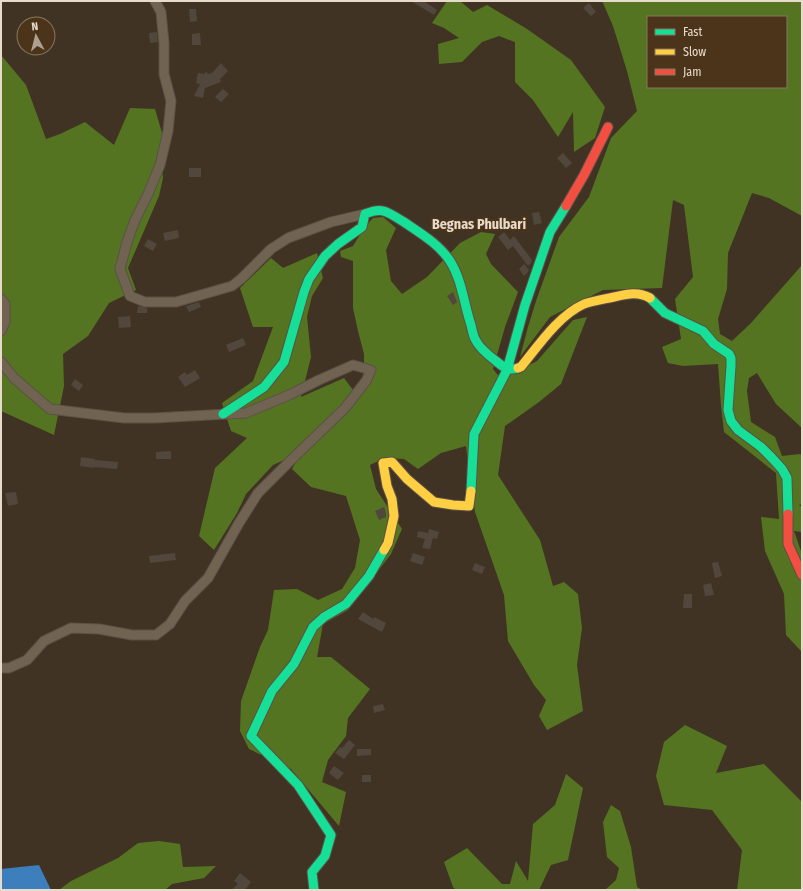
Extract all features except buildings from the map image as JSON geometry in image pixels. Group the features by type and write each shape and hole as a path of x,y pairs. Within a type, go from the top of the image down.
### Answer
{"street":[{"path":"155,1 160,12 164,43 164,74 171,101 168,131 160,165 135,220 127,242 120,269 130,296 145,302 176,302 232,286 271,249 288,238 331,222 380,209 420,233 445,254 454,268 478,345 507,370 521,367 547,336 570,312 585,304 622,295 636,293 644,295 650,298 665,313 703,331 714,344 729,354 731,358 728,408 729,416 732,423 739,431 762,448 783,470 786,478 788,544 802,576"},
{"path":"314,890 312,872 325,856 330,836 298,785 251,736 272,691 294,664 313,627 324,617 346,604 369,576 388,543 394,516 392,499 386,486 383,463 392,462 407,479 434,502 453,506 469,506 474,434 507,370 525,305 550,232 584,175 608,126"},
{"path":"223,414 264,387 284,362 304,292 309,280 325,256 338,244 362,227 365,214"},
{"path":"1,299 5,304 5,322 1,331"},
{"path":"1,362 14,378 50,409 124,418 154,418 246,413 290,395 353,365 371,370 366,381 345,408 258,493 208,578 185,601 170,624 156,635 132,635 99,629 71,628 44,641 27,660 9,668 1,668"}],"green space":[{"path":"447,1 460,1 473,12 487,5 527,29 571,60 605,107 595,138 574,152 573,112 558,137 533,100 515,82 515,42 499,36 482,42 462,62 439,64 438,44 459,38 444,28 432,23"},
{"path":"601,1 802,1 802,216 769,198 752,193 728,253 727,289 718,319 720,334 732,341 751,323 802,265 802,428 776,404 757,373 749,378 747,391 751,422 775,437 782,456 800,454 802,456 802,504 799,505 802,507 802,532 794,531 802,554 802,652 786,635 784,594 765,551 761,517 779,519 776,473 724,432 718,364 683,366 668,363 662,347 681,339 675,299 693,277 684,205 673,200 662,288 603,290 550,317 520,357 536,301 559,237 589,197 611,138 637,111 627,71 613,26"},
{"path":"1,55 26,85 46,139 85,122 114,145 130,108 155,109 162,133 160,149 163,178 159,196 128,268 136,290 109,303 88,336 63,354 64,386 54,435 1,411"},
{"path":"383,217 396,228 386,250 391,281 402,294 427,277 460,243 481,232 495,234 486,254 491,264 518,292 505,327 493,369 501,379 537,361 573,320 587,317 561,384 505,426 498,475 540,540 553,586 564,582 578,594 582,628 577,665 583,711 547,730 539,716 546,700 534,685 508,641 504,595 475,512 466,446 441,453 418,469 404,459 384,458 370,465 376,489 402,529 391,554 348,610 323,624 317,657 331,657 370,689 348,718 346,736 328,760 322,782 346,792 339,826 291,769 249,749 240,731 241,701 260,647 268,630 274,590 297,589 318,600 342,589 355,568 360,540 346,496 311,487 292,469 302,452 273,465 246,494 237,513 214,550 199,536 215,468 247,438 231,431 222,403 253,381 273,327 253,327 240,288 271,258 283,268 317,253 323,278 312,296 307,317 311,357 301,397 344,378 353,390 364,377 364,354 353,308 353,261 341,257 340,251 353,246 364,228 373,218"},
{"path":"685,725 727,746 716,773 764,764 802,802 802,890 737,890 742,850 712,810 664,805 656,776 664,742"},
{"path":"566,774 583,788 568,860 551,865 539,890 456,890 453,887 444,862 467,848 502,884 510,884 516,861 528,881 533,824 555,805"},
{"path":"611,805 620,811 631,847 637,887 642,890 605,890 616,880 619,868 607,857 603,822"},
{"path":"159,841 180,844 183,867 216,866 204,878 172,884 165,890 59,890 71,881 118,858 138,843"}],"water":[{"path":"39,865 51,890 1,890 1,869"}],"traffic: fast":[{"path":"471,491 474,434 507,370 525,305 550,232 566,206"},
{"path":"223,414 264,387 284,362 309,279 325,256 338,244 362,227 365,214 377,211 390,213 429,239 446,255 457,276 473,334 477,342 487,354 503,367 508,369 518,368"},
{"path":"650,298 665,313 703,331 714,344 729,354 731,358 731,366 728,410 731,421 738,430 761,447 782,469 787,478 788,514"},
{"path":"314,890 312,872 325,856 331,835 298,785 251,736 272,691 294,664 313,627 324,617 346,604 369,576 384,550"}],"traffic: slow":[{"path":"518,368 521,367 558,323 575,309 584,304 628,294 641,294 650,298"},
{"path":"384,550 388,543 394,516 392,499 387,486 383,463 392,462 407,479 434,502 469,506 471,491"}],"traffic: jam":[{"path":"566,206 584,175 608,127"},
{"path":"788,514 788,544 802,575"}],"district":[{"name":"Begnas Phulbari","path":"479,224"}]}
